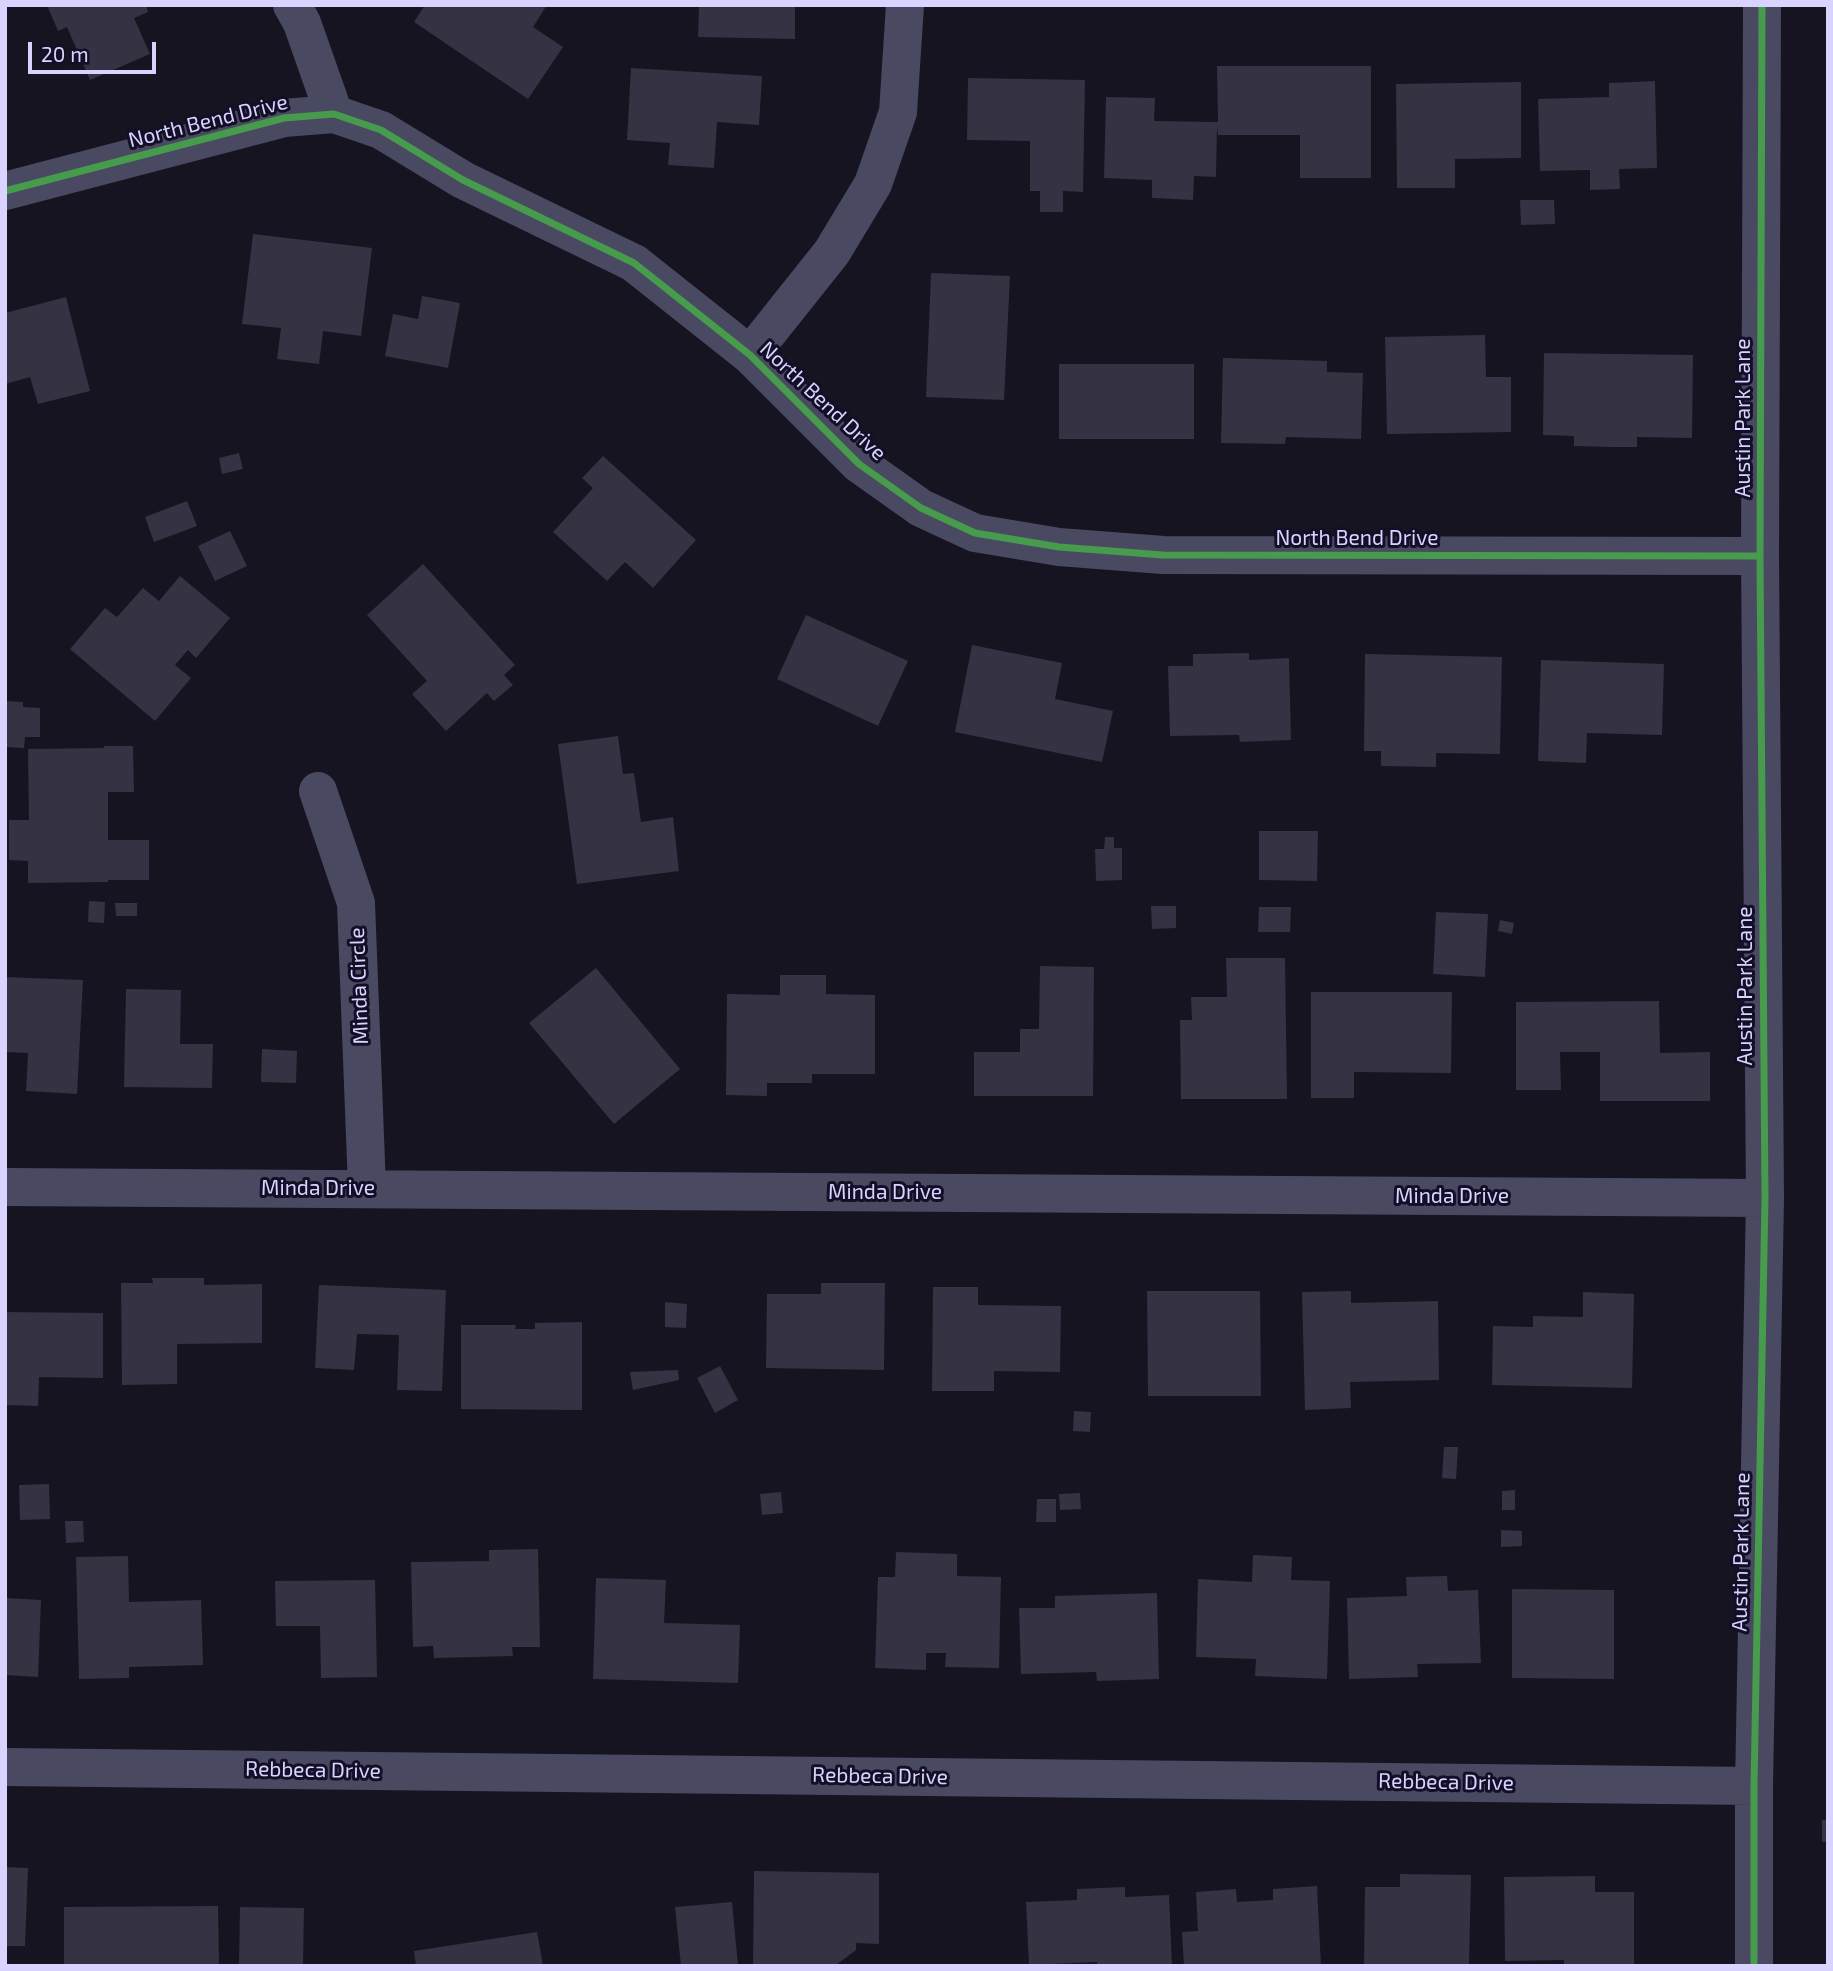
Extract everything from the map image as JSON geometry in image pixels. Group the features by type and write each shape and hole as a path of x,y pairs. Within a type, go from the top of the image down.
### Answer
{"street":[{"path":"292,5 302,23 334,114"},
{"path":"750,355 832,252 873,184 898,112 905,5"},
{"name":"Austin Park Lane","path":"1754,1966 1754,1786 1765,1198 1760,556 1762,5"},
{"name":"North Bend Drive","path":"5,191 284,118 334,114 381,130 463,180 634,262 750,355 859,464 921,508 975,533 1059,547 1163,555 1760,556"},
{"name":"Minda Circle","path":"318,791 356,903 367,1188"},
{"name":"Minda Drive","path":"5,1187 1765,1198"},
{"name":"Rebbeca Drive","path":"5,1767 1754,1786"}],"building":[{"path":"47,5 146,5 148,12 134,18 150,54 90,80 67,27 58,31"},
{"path":"425,5 547,5 533,27 563,47 528,99 414,22"},
{"path":"699,5 795,5 795,39 698,37"},
{"path":"1217,66 1371,66 1371,178 1300,178 1300,135 1218,135 1217,127 1216,177 1194,176 1193,200 1152,198 1152,180 1104,178 1106,97 1155,98 1154,121 1218,122"},
{"path":"631,68 762,76 759,125 717,122 714,168 668,165 670,143 627,140"},
{"path":"968,78 1085,80 1083,192 1063,191 1063,212 1040,212 1040,191 1030,191 1030,141 967,140"},
{"path":"1655,81 1657,168 1619,169 1620,189 1590,190 1590,170 1540,171 1538,99 1609,97 1609,83"},
{"path":"1521,82 1521,158 1455,159 1455,188 1397,188 1396,84"},
{"path":"1520,200 1554,200 1555,224 1521,225"},
{"path":"253,234 372,248 361,336 323,331 319,364 277,359 281,328 242,324"},
{"path":"931,273 1010,276 1004,400 926,397"},
{"path":"422,296 460,303 448,368 385,356 393,314 418,319"},
{"path":"66,297 90,391 38,404 30,377 5,384 5,313"},
{"path":"1485,335 1486,377 1511,377 1511,432 1387,434 1385,337"},
{"path":"1544,353 1693,355 1692,438 1637,437 1637,447 1610,447 1574,446 1574,436 1543,435"},
{"path":"1223,358 1327,361 1327,372 1363,373 1361,439 1286,437 1285,444 1221,443"},
{"path":"1059,364 1194,364 1194,439 1059,439"},
{"path":"239,453 243,469 222,474 219,458"},
{"path":"603,456 696,540 653,588 625,562 607,581 553,532 593,488 582,478"},
{"path":"187,501 197,526 154,542 145,517"},
{"path":"230,531 247,566 215,581 198,546"},
{"path":"423,564 515,665 504,675 513,685 494,701 487,693 446,731 412,694 427,681 367,615"},
{"path":"180,576 230,618 196,658 188,650 175,665 191,678 155,721 70,649 105,608 117,617 143,588 159,601"},
{"path":"806,615 908,661 878,726 777,679"},
{"path":"972,645 1062,663 1055,699 1113,711 1102,762 955,732"},
{"path":"1249,653 1249,660 1289,658 1291,740 1240,742 1239,735 1170,736 1168,666 1193,666 1193,654"},
{"path":"1365,654 1502,657 1500,754 1436,753 1436,767 1381,766 1381,751 1364,751"},
{"path":"1541,660 1664,664 1662,735 1587,733 1586,763 1538,761"},
{"path":"5,701 23,702 23,707 40,708 40,737 25,737 24,748 5,747"},
{"path":"618,736 623,774 634,773 641,822 673,817 679,871 577,884 558,744"},
{"path":"133,746 134,792 108,792 108,840 149,840 149,880 28,883 28,861 9,860 9,820 29,820 28,749"},
{"path":"1259,831 1318,831 1317,881 1259,880"},
{"path":"1105,837 1114,837 1114,848 1122,848 1122,880 1096,881 1095,849 1104,849"},
{"path":"89,901 105,902 104,923 88,922"},
{"path":"115,903 137,903 137,916 116,916"},
{"path":"1151,906 1176,906 1176,928 1152,929"},
{"path":"1259,907 1291,907 1290,932 1258,932"},
{"path":"1436,912 1488,914 1485,977 1433,974"},
{"path":"1500,920 1514,923 1512,934 1498,931"},
{"path":"1226,958 1285,958 1287,1099 1181,1099 1180,1020 1192,1020 1191,997 1227,997"},
{"path":"1040,966 1094,967 1093,1096 974,1096 974,1052 1020,1052 1020,1029 1039,1029"},
{"path":"596,968 680,1069 614,1124 529,1023"},
{"path":"780,975 826,975 826,994 875,995 875,1074 812,1074 812,1083 767,1083 767,1096 726,1095 727,994 780,995"},
{"path":"5,977 83,980 77,1094 26,1091 28,1053 5,1052"},
{"path":"126,989 181,990 180,1044 213,1044 212,1088 124,1087"},
{"path":"1311,992 1452,992 1451,1073 1354,1072 1354,1098 1311,1098"},
{"path":"1659,1001 1660,1053 1710,1052 1710,1101 1600,1101 1600,1052 1560,1052 1561,1090 1516,1090 1516,1002"},
{"path":"262,1049 297,1051 296,1083 261,1082"},
{"path":"152,1278 204,1278 204,1285 262,1284 262,1343 177,1344 177,1384 122,1385 121,1283 153,1283"},
{"path":"821,1283 885,1283 884,1370 766,1368 767,1294 821,1294"},
{"path":"319,1285 446,1290 442,1391 397,1390 399,1335 357,1334 354,1370 315,1368"},
{"path":"933,1287 978,1287 978,1305 1061,1306 1060,1372 994,1371 994,1391 932,1391"},
{"path":"1147,1291 1260,1291 1261,1396 1148,1396"},
{"path":"1351,1291 1351,1303 1438,1301 1439,1380 1350,1382 1351,1408 1305,1410 1302,1292"},
{"path":"1583,1292 1634,1294 1632,1388 1492,1385 1493,1326 1533,1327 1533,1316 1583,1317"},
{"path":"665,1302 687,1304 686,1328 665,1327"},
{"path":"5,1312 103,1313 103,1378 39,1377 38,1406 5,1405"},
{"path":"582,1322 582,1410 461,1409 461,1325 516,1325 515,1329 535,1329 535,1323"},
{"path":"720,1366 738,1400 715,1413 697,1378"},
{"path":"678,1370 679,1380 633,1390 630,1372"},
{"path":"1074,1411 1091,1412 1090,1432 1073,1431"},
{"path":"1444,1447 1458,1447 1456,1479 1442,1478"},
{"path":"49,1484 50,1519 20,1520 19,1485"},
{"path":"1515,1490 1515,1510 1502,1510 1502,1491"},
{"path":"781,1492 783,1513 762,1515 760,1494"},
{"path":"1080,1493 1081,1509 1060,1510 1059,1494"},
{"path":"1037,1499 1056,1499 1056,1522 1036,1522"},
{"path":"65,1521 83,1521 84,1542 66,1543"},
{"path":"1501,1530 1522,1531 1522,1546 1501,1547"},
{"path":"538,1549 540,1647 512,1647 513,1656 434,1658 433,1646 413,1647 411,1562 489,1561 489,1550"},
{"path":"896,1552 957,1554 957,1576 1001,1577 999,1668 945,1667 946,1653 926,1653 926,1670 875,1668 878,1577 895,1577"},
{"path":"1253,1555 1292,1557 1291,1580 1330,1581 1327,1679 1255,1676 1256,1659 1196,1657 1198,1579 1252,1582"},
{"path":"128,1556 129,1602 201,1600 203,1665 129,1667 129,1678 79,1679 76,1557"},
{"path":"1447,1576 1448,1591 1478,1590 1481,1663 1417,1664 1418,1677 1349,1679 1347,1598 1407,1596 1406,1577"},
{"path":"596,1578 666,1580 664,1623 740,1625 738,1683 593,1679"},
{"path":"375,1580 377,1677 321,1678 320,1626 276,1626 275,1581"},
{"path":"1512,1589 1614,1590 1614,1679 1512,1678"},
{"path":"1157,1593 1159,1679 1097,1681 1096,1672 1021,1674 1019,1608 1055,1608 1055,1596"},
{"path":"5,1598 41,1600 38,1677 5,1675"},
{"path":"1822,1820 1828,1820 1828,1842 1822,1842"},
{"path":"5,1867 28,1868 25,1946 5,1946"},
{"path":"754,1871 879,1873 879,1944 856,1943 856,1950 836,1965 753,1966"},
{"path":"1400,1874 1471,1875 1469,1966 1364,1966 1365,1887 1400,1887"},
{"path":"1595,1876 1595,1892 1634,1892 1634,1966 1564,1966 1564,1960 1505,1961 1504,1877"},
{"path":"1317,1886 1321,1966 1184,1966 1182,1932 1198,1931 1196,1892 1236,1889 1237,1902 1273,1900 1273,1889"},
{"path":"1125,1887 1125,1897 1169,1895 1172,1966 1097,1966 1097,1962 1029,1965 1026,1902 1077,1900 1077,1889"},
{"path":"732,1902 738,1966 681,1966 675,1907"},
{"path":"218,1906 219,1966 64,1966 64,1907"},
{"path":"240,1907 304,1908 303,1966 239,1966"},
{"path":"537,1932 543,1966 416,1966 414,1951"}],"cycle path":[{"path":"1754,1966 1754,1786 1765,1198 1760,556 1762,5"},
{"path":"5,191 284,118 334,114 381,130 463,180 634,263 750,355 859,464 921,508 975,533 1059,547 1163,555 1760,556"}]}
